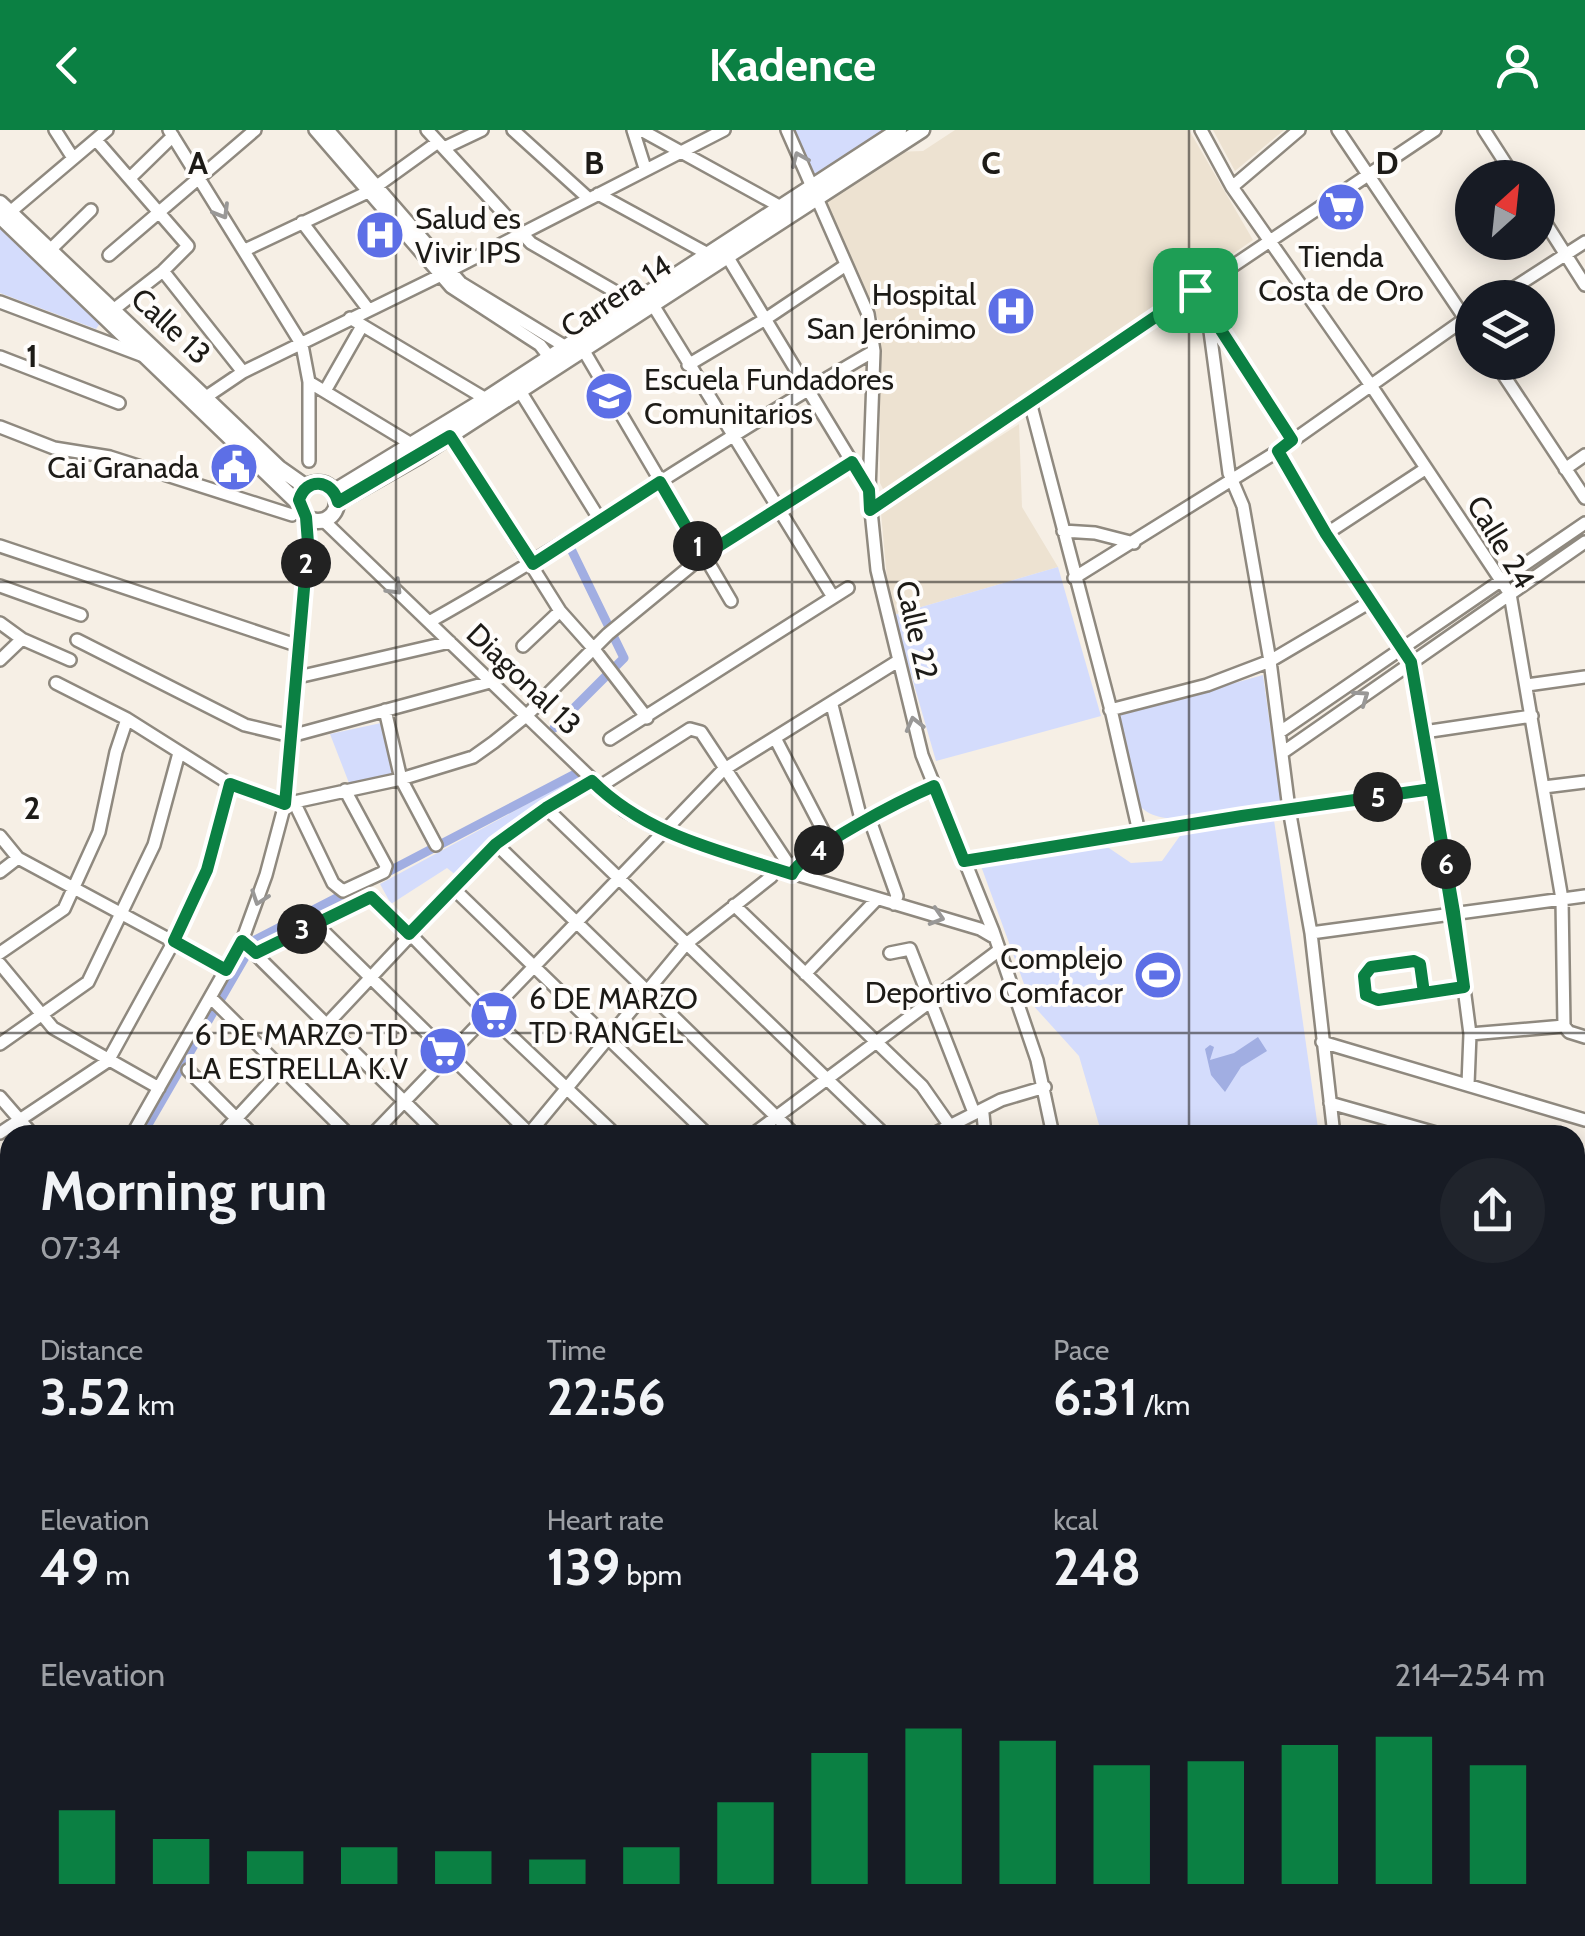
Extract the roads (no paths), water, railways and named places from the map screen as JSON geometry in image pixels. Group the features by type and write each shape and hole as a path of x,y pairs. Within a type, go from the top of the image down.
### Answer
{"main road":[{"name":"Carrera 14","path":"336,497 450,436 584,350 727,256 899,130"},
{"name":"Carrera 14","path":"336,497 781,207 813,193 922,130"},
{"name":"Calle 13","path":"2,214 50,250 150,359 307,516"},
{"name":"Calle 13","path":"2,214 279,468 306,488"},
{"path":"321,483 336,497 334,514 307,516 306,488 321,483"}],"street":[{"path":"54,130 73,158"},
{"path":"2,214 107,130"},
{"path":"110,256 255,130"},
{"path":"315,130 375,188"},
{"path":"328,130 446,273 566,347"},
{"path":"427,130 531,243 635,303"},
{"path":"245,250 375,188 441,145 482,130"},
{"path":"513,130 593,196 708,254"},
{"path":"637,130 645,168"},
{"path":"637,130 781,207"},
{"path":"206,397 243,372 724,130"},
{"name":"Calle 22","path":"787,130 868,314 874,350 869,490 877,570 922,754 964,861 983,925"},
{"name":"Calle 24","path":"1200,130 1232,187 1510,594 1562,899 1564,1026"},
{"path":"1232,187 1298,130"},
{"path":"1338,130 1455,299"},
{"path":"870,510 1435,130"},
{"path":"1484,130 1503,160"},
{"path":"130,178 171,133 302,345 310,382 309,462"},
{"path":"96,140 188,246 109,313 97,338"},
{"path":"50,250 91,210"},
{"path":"302,222 368,309"},
{"path":"1555,237 1585,285"},
{"path":"1526,280 1585,242"},
{"path":"727,256 869,490"},
{"path":"688,365 846,265"},
{"path":"163,271 243,372"},
{"path":"446,273 450,287 540,345 547,354 546,360"},
{"path":"1195,290 1292,440"},
{"path":"0,302 150,359"},
{"path":"653,305 833,597"},
{"path":"1207,309 1232,480 1243,506 1270,662 1310,932 1333,1125"},
{"path":"350,318 486,399"},
{"path":"325,392 362,326"},
{"path":"1074,578 1278,451 1455,330"},
{"path":"584,350 731,601"},
{"path":"429,622 533,564 874,350"},
{"path":"0,357 119,403"},
{"path":"1507,380 1585,498"},
{"path":"310,382 413,446"},
{"path":"520,391 600,520"},
{"path":"1030,402 1140,832"},
{"path":"0,427 54,448 110,457 307,516 291,736 290,804 266,875 250,947"},
{"path":"450,436 560,610 647,718"},
{"path":"1278,451 1326,534 1411,662 1454,912 1470,1034 1468,1084"},
{"path":"1564,469 1585,455"},
{"path":"56,683 127,719 230,784 290,804 402,779 473,757 526,716 612,630 703,556 852,462"},
{"path":"1326,534 1426,469"},
{"name":"Diagonal 13","path":"307,516 429,622 624,810 661,831 775,869 794,871 894,904 983,925 998,952"},
{"path":"1280,732 1585,524"},
{"path":"1062,531 1095,533 1134,543"},
{"path":"1282,753 1585,542"},
{"path":"0,546 299,646"},
{"path":"0,586 81,614"},
{"path":"610,739 848,588"},
{"path":"1110,710 1206,686 1270,662 1370,602"},
{"path":"523,646 560,610"},
{"path":"0,623 22,639 70,660"},
{"path":"0,660 22,639"},
{"path":"76,640 245,725 291,736 490,682"},
{"path":"298,677 450,642"},
{"path":"382,1125 661,831 724,770 898,661"},
{"path":"1527,684 1585,677"},
{"path":"832,705 862,818 871,823 896,896 894,904"},
{"path":"384,710 402,779 436,845"},
{"path":"1424,732 1532,716"},
{"path":"0,953 59,913 74,887 100,832 116,752 127,719"},
{"path":"328,1023 496,844 546,808 596,784 690,728 701,732 794,871 829,842 934,786"},
{"path":"775,738 829,842"},
{"path":"0,1044 88,982 154,846 179,753"},
{"path":"1544,787 1585,782"},
{"path":"10,1125 108,1061 174,941 207,870 230,784"},
{"path":"964,861 1432,789"},
{"path":"290,804 343,891 386,869 345,790"},
{"path":"546,808 875,1125"},
{"path":"0,836 18,858 226,970"},
{"path":"496,844 784,1125"},
{"path":"0,872 18,858"},
{"path":"536,1125 686,944 771,877 775,869"},
{"path":"454,889 698,1125"},
{"path":"1310,932 1585,896"},
{"path":"139,1125 216,1003 226,970 250,947 371,897 605,1125"},
{"path":"804,974 877,899"},
{"path":"734,905 922,1086 949,1125"},
{"path":"314,922 520,1125"},
{"path":"250,947 428,1125"},
{"path":"890,953 910,949 973,1110 983,1114 984,1125"},
{"path":"765,1125 998,952 1044,1087 1050,1125"},
{"path":"1424,993 1420,964 1414,961 1371,967 1364,976 1363,986 1371,999 1424,993 1464,987"},
{"path":"0,964 53,1028 160,1088"},
{"path":"216,1003 339,1125"},
{"path":"1470,1034 1564,1026 1585,1037"},
{"path":"1322,1042 1585,1120"},
{"path":"230,1125 282,1069"},
{"path":"188,1070 243,1125"},
{"path":"952,1125 1001,1100 1044,1087"},
{"path":"0,1097 24,1125"},
{"path":"1330,1103 1408,1125"}],"water":[{"path":"1258,1037 1267,1051 1241,1067 1225,1092 1211,1075 1205,1049 1214,1047 1210,1060 1234,1053"}],"waterway":[{"path":"554,728 624,658 571,549"},
{"path":"380,876 577,773"},
{"path":"148,1125 255,940 348,892"}],"place":[{"name":"Tienda Costa de Oro","path":"1341,207"},
{"name":"Salud es Vivir IPS","path":"380,235"},
{"name":"Hospital San Jerónimo","path":"1011,311"},
{"name":"Escuela Fundadores Comunitarios","path":"609,396"},
{"name":"Cai Granada","path":"234,467"},
{"name":"Complejo Deportivo Comfacor","path":"1158,975"},
{"name":"6 DE MARZO TD RANGEL","path":"494,1015"},
{"name":"6 DE MARZO TD LA ESTRELLA K.V","path":"443,1051"}]}
